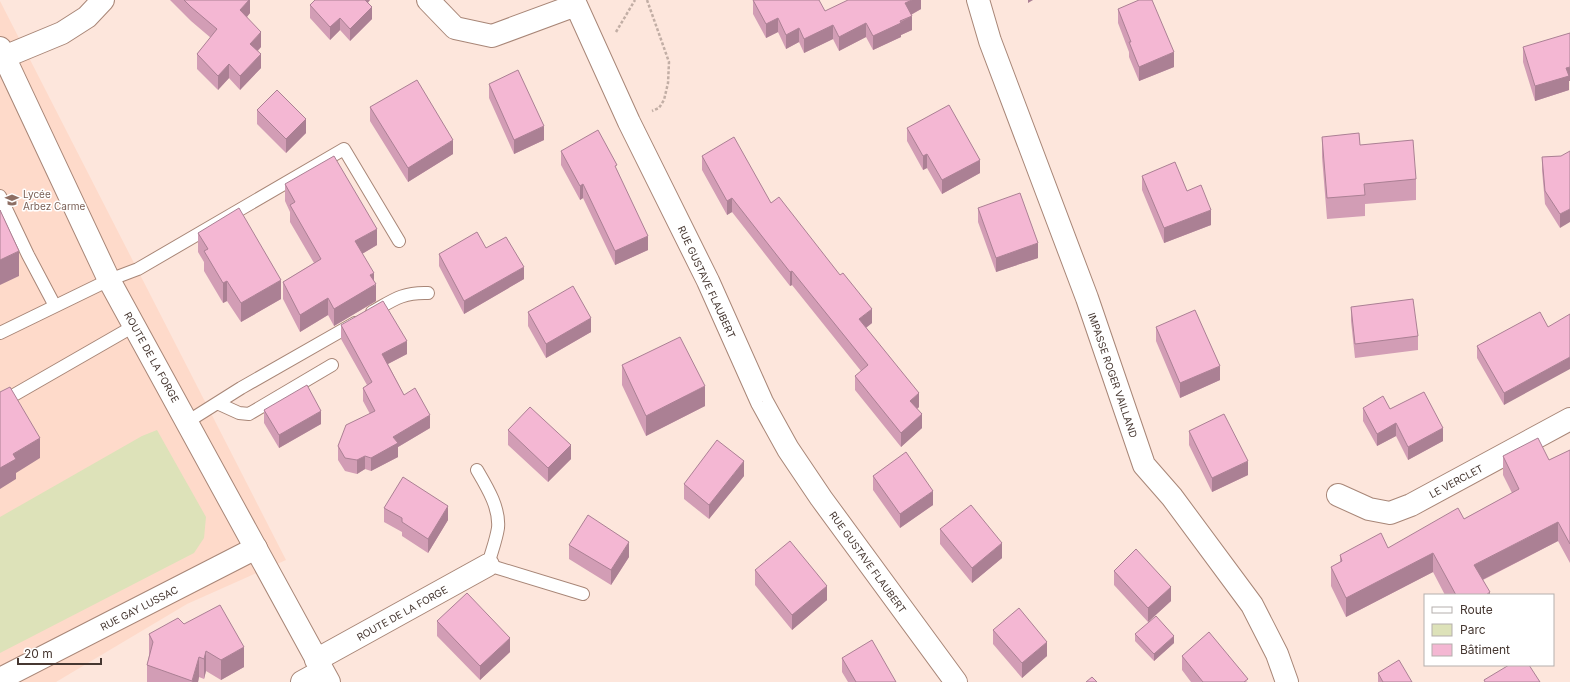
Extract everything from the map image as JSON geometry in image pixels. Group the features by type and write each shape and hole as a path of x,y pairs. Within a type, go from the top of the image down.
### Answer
{"street":[{"path":"2,53 62,33 87,17 103,0"},
{"name":"RUE GUSTAVE FLAUBERT","path":"428,0 455,28 492,36 576,5 629,122 708,281 762,402 788,449 821,498 956,682"},
{"name":"IMPASSE ROGER VAILLAND","path":"978,0 990,41 1087,298 1144,465 1172,497 1252,605 1277,654 1287,682"},
{"name":"ROUTE DE LA FORGE","path":"2,53 109,280 322,671 488,565"},
{"name":"LE VERCLET","path":"1338,495 1369,509 1390,513 1411,505 1570,419"},
{"name":"RUE GAY LUSSAC","path":"0,679 256,548"},
{"path":"302,682 322,671"}],"lane":[{"path":"0,333 109,280 138,269 344,149 399,241"},
{"path":"0,196 28,255 56,306"},
{"path":"187,422 402,295 414,292 428,293"},
{"path":"0,403 134,326"},
{"path":"217,403 239,413 249,414 332,365"},
{"path":"477,470 490,493 497,513 498,528 488,565 583,594"}],"path":[{"path":"600,58 635,0"},
{"path":"629,122 659,108 664,100 668,83 669,62 647,0"}],"shaded area":[{"path":"0,1 286,560 187,604 56,682 0,682"}],"green space":[{"path":"157,430 206,517 204,538 194,553 0,653 0,517 142,436"}],"building":[{"path":"184,0 249,0 240,10 261,32 250,44 261,54 240,76 229,64 218,76 197,54 217,29"},
{"path":"315,0 365,0 372,7 350,29 340,18 330,27 310,5"},
{"path":"753,0 819,0 825,11 848,0 912,0 905,3 912,16 900,21 901,23 873,36 866,23 839,37 833,25 804,39 799,28 786,35 778,18 766,24"},
{"path":"1139,0 1152,0 1174,52 1139,67 1118,9"},
{"path":"1570,33 1570,67 1566,68 1569,76 1535,86 1523,47"},
{"path":"518,70 544,126 514,140 489,84"},
{"path":"417,80 453,140 408,168 370,107"},
{"path":"277,90 306,119 286,139 257,110"},
{"path":"949,105 980,160 942,180 927,154 923,156 907,128"},
{"path":"598,130 617,165 615,166 648,236 615,251 583,184 580,186 561,151"},
{"path":"1359,133 1360,145 1413,140 1416,179 1364,184 1365,195 1327,198 1322,137"},
{"path":"734,137 771,203 779,197 840,275 843,273 872,309 859,319 919,393 910,401 922,414 901,433 855,376 868,365 792,271 790,272 732,198 727,201 702,156"},
{"path":"1570,151 1570,209 1560,214 1545,191 1542,157 1561,156"},
{"path":"334,156 377,229 355,241 374,273 370,275 376,284 334,309 328,298 300,315 283,282 321,259 290,205 295,202 285,184"},
{"path":"1175,162 1187,191 1201,185 1211,210 1164,228 1142,176"},
{"path":"1020,193 1038,243 996,258 978,208"},
{"path":"239,208 281,280 241,303 227,281 223,283 204,251 208,249 198,233"},
{"path":"0,210 19,251 0,260"},
{"path":"477,232 486,248 506,237 524,267 464,301 439,254"},
{"path":"573,286 591,318 546,344 528,312"},
{"path":"1413,299 1418,336 1355,344 1351,307"},
{"path":"383,301 407,341 382,354 404,395 415,388 430,415 393,437 398,443 371,458 365,456 357,460 345,458 338,446 346,425 375,411 363,388 372,382 341,325"},
{"path":"1195,310 1220,366 1180,383 1156,327"},
{"path":"1540,312 1548,327 1570,314 1570,357 1504,393 1477,346"},
{"path":"680,337 705,386 646,416 622,365"},
{"path":"307,385 321,411 279,435 264,410"},
{"path":"10,387 40,438 13,454 16,459 0,468 0,392"},
{"path":"1424,392 1443,428 1408,447 1396,423 1377,434 1363,408 1383,396 1390,409"},
{"path":"530,407 571,445 548,468 508,430"},
{"path":"1224,414 1248,461 1212,478 1189,431"},
{"path":"1538,438 1549,460 1570,450 1570,544 1558,522 1474,565 1490,592 1487,594 1455,594 1433,553 1346,598 1331,567 1342,561 1340,555 1381,533 1388,548 1458,508 1464,519 1519,489 1503,456"},
{"path":"717,440 744,461 709,505 684,484"},
{"path":"906,452 933,491 900,514 873,476"},
{"path":"403,477 448,506 428,539 402,522 402,518 384,508"},
{"path":"971,505 1002,543 972,568 940,529"},
{"path":"588,515 629,542 611,570 569,545"},
{"path":"790,541 827,586 792,615 755,570"},
{"path":"1136,549 1171,587 1148,608 1114,571"},
{"path":"467,593 510,638 480,666 437,621"},
{"path":"220,605 244,647 221,660 206,651 204,659 199,657 192,681 147,665 153,642 149,634 178,618 184,624"},
{"path":"1019,608 1047,642 1022,663 993,630"},
{"path":"1156,616 1174,636 1154,654 1135,634"},
{"path":"1209,632 1248,679 1244,682 1203,682 1182,656"},
{"path":"872,640 896,682 856,682 842,658"},
{"path":"1399,660 1412,682 1383,682 1378,673"},
{"path":"1507,666 1530,666 1540,682 1485,682 1484,680"},
{"path":"1092,677 1097,682 1086,682"}],"place":[{"name":"Lycée Arbez Carme","path":"12,200"}]}
